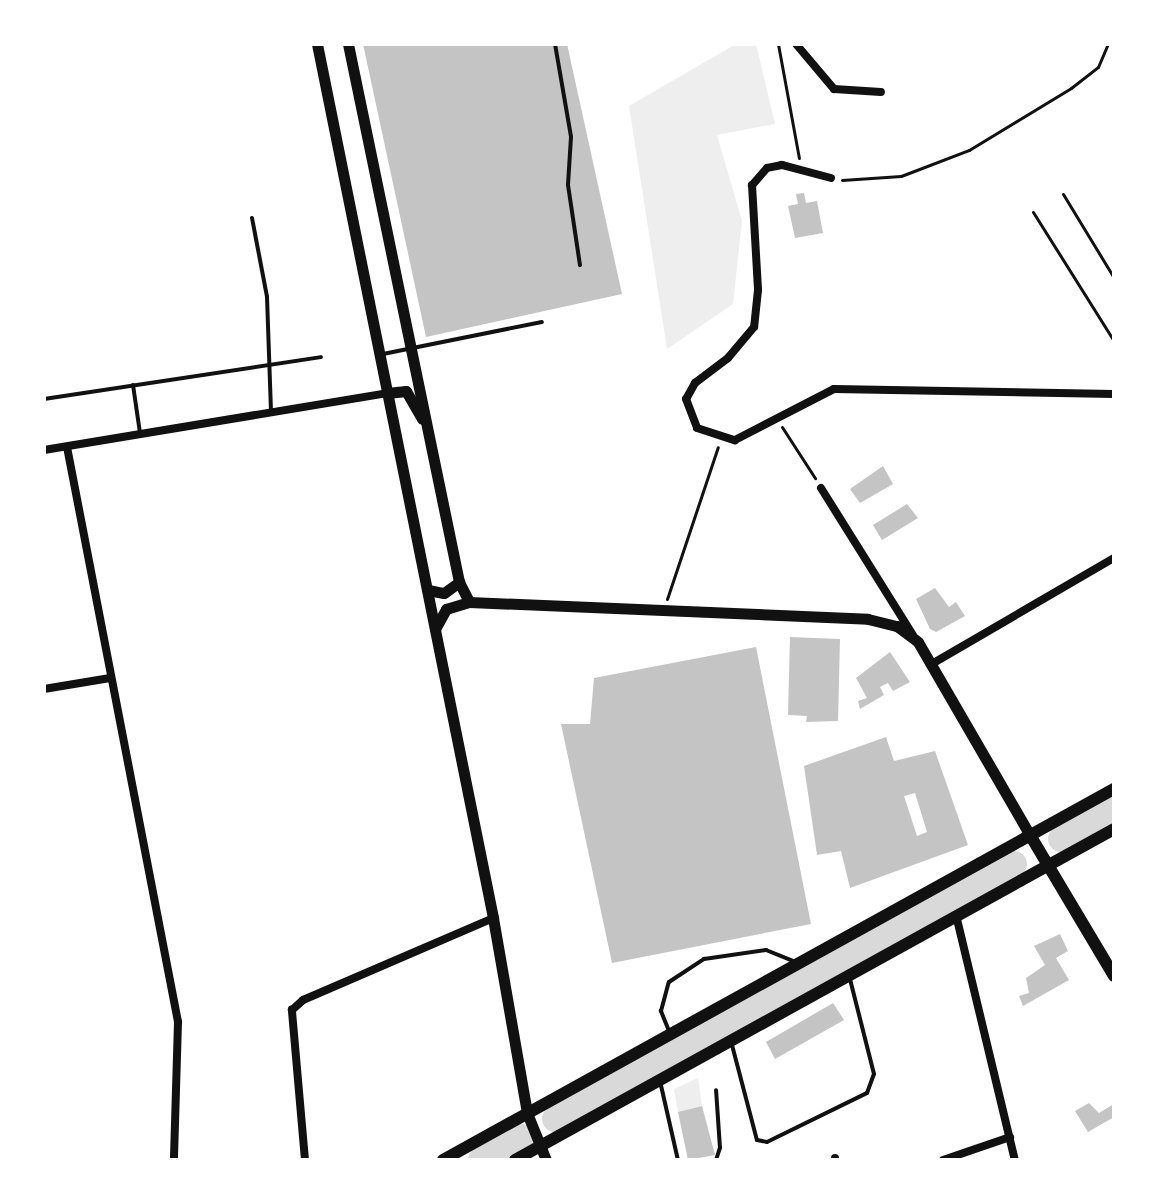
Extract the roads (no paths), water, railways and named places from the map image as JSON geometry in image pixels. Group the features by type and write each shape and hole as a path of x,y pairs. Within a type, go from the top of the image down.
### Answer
{"main road":[{"path":"443,1160 669,1032 800,964 1114,789"},
{"path":"515,1160 848,972 1114,829"},
{"path":"1030,835 1114,976"}],"street":[{"path":"317,44 493,918 527,1113 543,1145 546,1160"},
{"path":"348,44 459,582 469,602"},
{"path":"796,44 834,89 881,92"},
{"path":"831,178 800,168 767,168 752,185 758,290 754,327 728,358 695,383 686,399 697,428 721,439 735,440 834,389 1114,394"},
{"path":"44,450 271,409 406,391 427,426"},
{"path":"67,447 178,1022 174,1160"},
{"path":"821,488 918,642 1030,835"},
{"path":"930,665 1114,558"},
{"path":"428,590 444,593 459,582"},
{"path":"435,629 446,609 469,602 664,608 884,620 918,642"},
{"path":"44,689 110,678"},
{"path":"956,914 1015,1160"},
{"path":"305,1160 292,1010 303,1000 493,918"},
{"path":"943,1160 1010,1137"}],"lane":[{"path":"555,44 571,137 568,185 580,265"},
{"path":"252,218 267,297 271,409"},
{"path":"380,354 542,322"},
{"path":"44,399 321,357"},
{"path":"133,385 140,433"},
{"path":"669,1032 661,1011 669,982 704,959 766,950 800,964"},
{"path":"730,1039 757,1140 767,1142 867,1093 874,1074 848,972"},
{"path":"659,1079 678,1160"},
{"path":"716,1090 720,1148 716,1160"}],"waterway":[{"path":"1061,839 1114,810"},
{"path":"555,1119 1014,864"},
{"path":"481,1160 522,1137"}]}
